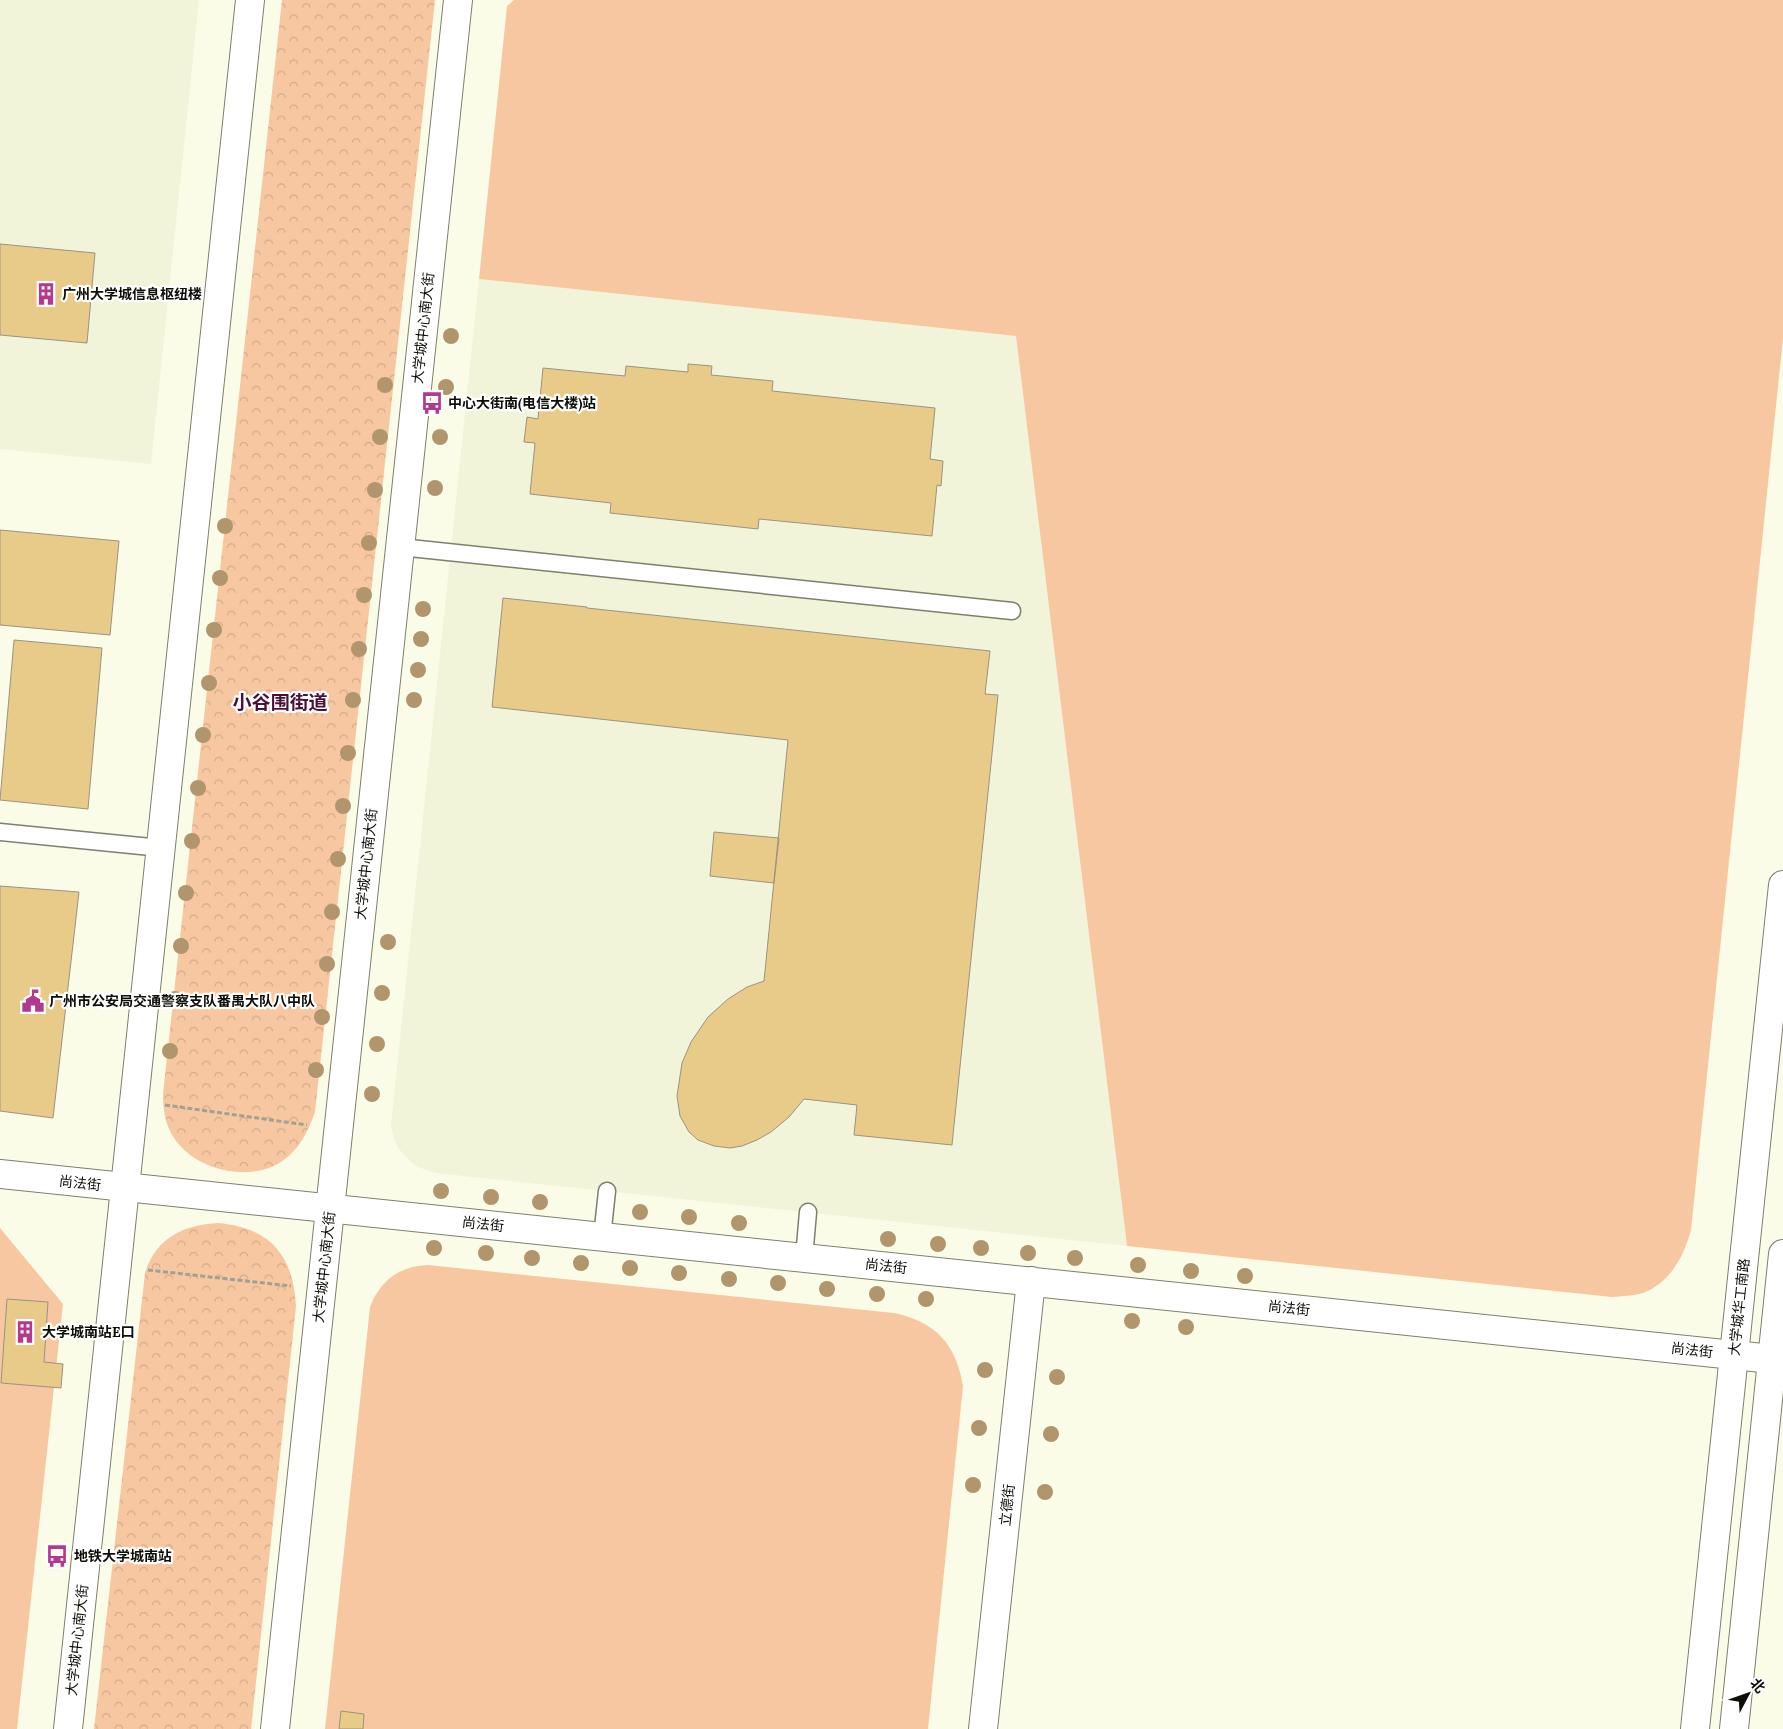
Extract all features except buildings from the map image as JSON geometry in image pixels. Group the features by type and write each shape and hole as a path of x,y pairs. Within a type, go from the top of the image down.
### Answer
{"main road":[{"name":"大学城中心南大街","path":"68,1729 250,0"},
{"name":"大学城中心南大街","path":"275,1729 458,0"},
{"name":"大学城华工南路","path":"1695,1729 1783,885"},
{"name":"尚法街","path":"0,1174 1772,1359"},
{"path":"1734,1729 1783,1254"},
{"name":"立德街","path":"983,1729 1031,1281"}],"lane":[{"path":"400,547 1012,611"},
{"path":"0,832 161,848"},
{"path":"602,1237 607,1191"},
{"path":"804,1258 808,1212"}],"path":[{"path":"163,1104 310,1126"},
{"path":"146,1269 294,1286"}],"shaded area":[{"path":"0,0 199,0 151,464 0,449"},
{"path":"479,279 1016,336 1127,1246 435,1173 418,1167 399,1149 395,1142 391,1125"}],"green space":[{"path":"282,0 435,0 315,1112 302,1140 293,1152 281,1162 253,1172 238,1172 208,1165 183,1149 168,1128 163,1094"},
{"path":"514,0 1783,0 1783,338 1691,1230 1675,1268 1661,1283 1643,1293 1612,1297 1127,1246 1016,336 479,279 507,6"},
{"path":"218,1223 252,1231 276,1247 290,1272 296,1306 251,1729 94,1729 145,1273 156,1251 172,1236 182,1230"},
{"path":"0,1228 63,1304 17,1729 0,1729"},
{"path":"428,1265 894,1313 922,1322 942,1337 955,1358 963,1386 928,1729 325,1729 370,1307 379,1290 392,1277 408,1268"}],"place":[{"name":"广州大学城信息枢纽楼","path":"46,294"},
{"name":"中心大街南(电信大楼)站","path":"432,403"},
{"name":"广州市公安局交通警察支队番禺大队八中队","path":"33,1001"},
{"name":"大学城南站E口","path":"25,1332"},
{"name":"地铁大学城南站","path":"57,1556"}],"district":[{"name":"小谷围街道","path":"280,702"}]}
